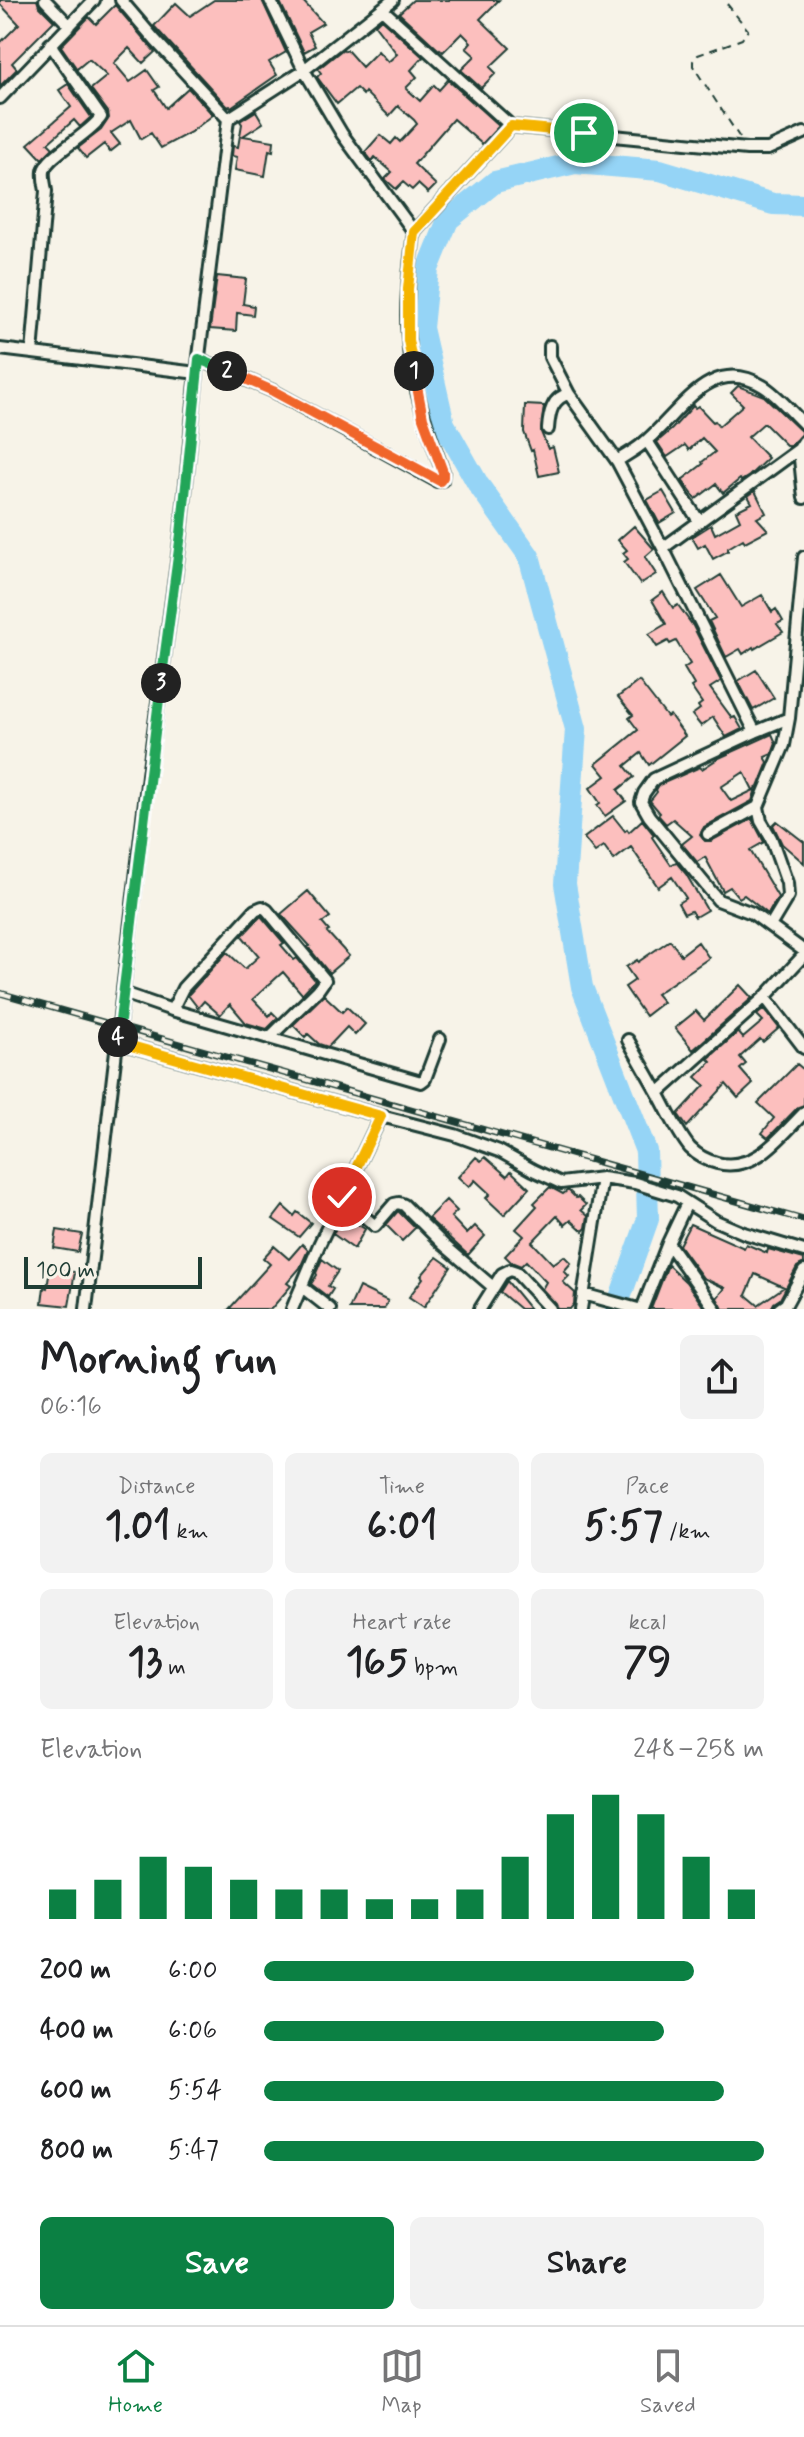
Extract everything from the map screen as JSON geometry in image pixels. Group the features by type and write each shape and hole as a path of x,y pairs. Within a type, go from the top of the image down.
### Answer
{"street":[{"path":"45,0 70,26"},
{"path":"0,98 94,0"},
{"path":"86,1309 148,775 181,534 228,119 121,0"},
{"path":"270,0 304,70 342,134 414,232"},
{"path":"228,119 304,70 393,0"},
{"path":"382,9 511,126 747,149 768,149 804,133"},
{"path":"32,353 46,191 43,173 53,157 92,128 101,117 50,44"},
{"path":"199,359 273,391 437,481 442,480 443,472 423,418 408,340 408,289 414,232 511,126"},
{"path":"550,346 550,357 569,394 617,461 755,732"},
{"path":"0,349 197,373"},
{"path":"617,461 647,441 701,387 714,379 733,376 755,382 767,388 804,424"},
{"path":"548,429 549,414 554,405 561,396 569,394"},
{"path":"647,441 699,521"},
{"path":"663,548 802,445"},
{"path":"802,445 804,498"},
{"path":"770,926 788,896 787,883 758,807 784,745 789,718 804,557"},
{"path":"658,1093 765,997 804,953 752,913 718,900 649,816 641,802 644,793 654,779 789,718"},
{"path":"708,834 758,807"},
{"path":"172,1010 183,988 255,910 262,907 325,980 269,1038"},
{"path":"123,993 421,1082 425,1079 440,1039"},
{"path":"765,997 804,1048"},
{"path":"628,1040 687,1144 697,1156 708,1161 731,1166 747,1163 764,1153 804,1113"},
{"path":"117,1042 455,1135 499,1151 561,1183 602,1178 635,1183 682,1200 716,1221 744,1233 804,1251"},
{"path":"292,1309 381,1116"},
{"path":"581,1309 586,1294 602,1178"},
{"path":"342,1197 375,1226 394,1204 404,1205 493,1287"},
{"path":"586,1294 639,1309 668,1243 682,1200"},
{"path":"668,1243 715,1309"},
{"path":"480,1309 502,1274 510,1270 516,1272 550,1309"},
{"path":"779,1309 786,1304 804,1271"},
{"path":"302,1287 330,1309"}],"path":[{"path":"727,4 748,30 746,35 698,55 693,66 747,149"}],"building":[{"path":"0,0 37,0 54,21 12,63 17,69 0,86 0,43 19,24 0,4"},
{"path":"214,0 262,0 286,52 269,62 277,75 231,107 154,26 176,3 190,16"},
{"path":"279,0 302,0 323,23 308,32 315,46 304,52"},
{"path":"413,0 499,0 480,19 510,48 490,67 496,73 481,88 461,70 475,56 466,48 471,42 462,33 443,52 439,50 399,13"},
{"path":"115,5 155,52 143,63 129,48 114,63 130,82 147,70 159,87 154,90 166,108 188,88 213,115 191,132 161,148 151,133 141,139 131,120 111,133 120,144 110,152 104,144 86,158 78,148 101,130 109,118 91,89 107,76 89,59 77,69 61,46 89,17 96,24"},
{"path":"381,19 423,57 411,70 417,77 406,88 420,101 434,85 439,90 448,80 499,126 482,144 453,119 414,164 436,185 428,193 418,184 412,190 403,182 396,189 385,179 392,172 375,157 372,161 365,152 380,135 391,144 396,138 400,142 417,124 414,120 398,106 389,116 365,92 363,95 356,88 337,104 317,77 321,73 318,69 343,49 362,67 378,51 388,62 397,54 375,25"},
{"path":"68,84 91,117 80,127 74,120 48,143 53,148 42,159 28,144 71,107 59,90"},
{"path":"256,111 263,123 243,136 274,141 273,151 269,150 265,176 235,170 237,157 232,156 233,146 238,147 240,121"},
{"path":"217,276 246,279 243,304 254,306 253,315 237,313 236,331 210,329"},
{"path":"738,386 764,396 803,433 788,447 764,423 748,437 768,458 749,476 740,479 723,493 716,484 696,499 682,480 715,452 702,438 689,450 685,445 667,457 657,442 693,406 698,406 719,426 743,405 731,393"},
{"path":"525,405 544,406 541,432 548,449 553,447 559,472 539,476 533,450 524,432"},
{"path":"663,491 676,513 659,523 647,500"},
{"path":"755,491 766,513 757,518 768,530 745,542 743,539 713,559 705,544 698,548 692,537 711,525 715,534 740,520 736,511 752,503 748,496"},
{"path":"634,526 654,549 645,557 656,574 640,584 624,562 628,559 623,553 627,550 618,540"},
{"path":"721,575 741,607 762,595 772,612 776,609 783,621 777,624 783,632 743,654 740,649 726,657 709,621 715,618 697,590"},
{"path":"663,592 673,608 678,605 693,626 721,681 710,688 742,729 726,737 713,717 701,726 692,715 702,703 691,687 694,685 684,668 690,664 676,641 670,644 668,641 657,647 649,634 666,624 652,600"},
{"path":"756,670 774,698 753,710 738,681"},
{"path":"639,681 685,736 649,765 641,753 625,766 634,777 618,790 626,801 605,816 590,788 606,776 596,764 638,730 629,718 633,715 618,697"},
{"path":"772,734 776,743 772,754 765,757 768,762 758,787 753,790 744,772 721,787 731,801 756,789 752,801 704,827 700,835 705,841 711,841 752,819 764,842 750,850 778,897 768,914 744,895 739,898 730,887 723,891 705,857 697,862 682,844 692,836 673,819 666,824 650,801 659,785 700,767 702,769"},
{"path":"613,816 629,832 642,820 671,865 676,862 686,874 707,910 695,917 691,911 684,914 678,903 686,898 672,877 658,887 631,847 614,860 604,846 595,852 584,838"},
{"path":"777,821 804,842 804,863 782,844 773,825"},
{"path":"308,891 330,917 322,923 327,932 349,956 329,973 281,914"},
{"path":"261,916 284,943 281,945 294,960 297,958 315,980 302,994 283,972 253,999 269,1016 272,1012 278,1018 267,1029 246,1023 230,1004 220,1015 204,1001 198,1008 188,995 227,952 245,969 259,956 242,936"},
{"path":"670,940 681,955 698,942 709,958 656,994 663,1002 645,1016 625,987 635,980 626,967"},
{"path":"740,985 752,998 693,1050 675,1028 696,1011 704,1020"},
{"path":"324,995 342,1012 347,1007 365,1024 355,1035 347,1027 328,1047 308,1034 305,1037 293,1025"},
{"path":"764,1009 779,1028 763,1042 760,1039 740,1057 746,1064 740,1069 753,1084 738,1098 726,1084 687,1127 678,1114 705,1085 696,1077 711,1062 708,1059 738,1032 743,1038 763,1021 757,1015"},
{"path":"797,1064 804,1070 804,1105 798,1107 768,1138 762,1133 774,1118 758,1103"},
{"path":"476,1157 481,1161 485,1157 507,1176 511,1171 529,1188 504,1215 486,1198 490,1194 475,1180 469,1187 458,1177"},
{"path":"550,1187 563,1194 568,1190 578,1197 586,1205 581,1210 588,1216 583,1231 571,1220 565,1225 557,1216 532,1242 553,1264 564,1256 571,1263 564,1271 569,1276 563,1282 575,1293 570,1309 558,1309 542,1289 546,1282 526,1261 521,1266 505,1256 524,1236 516,1229"},
{"path":"446,1200 457,1211 451,1217 467,1234 475,1226 485,1236 468,1255 428,1218"},
{"path":"283,1206 294,1216 297,1212 311,1223 299,1237 273,1219"},
{"path":"398,1211 415,1228 402,1241 386,1225"},
{"path":"342,1215 365,1229 354,1249 333,1234"},
{"path":"690,1224 744,1248 746,1244 767,1253 768,1249 804,1259 804,1263 797,1267 771,1309 723,1309 717,1298 725,1288 703,1278 679,1245","holes":["755,1274 784,1287 758,1305 746,1295"]},
{"path":"57,1230 82,1234 78,1252 54,1248"},
{"path":"302,1244 308,1250 300,1268 287,1283 291,1286 271,1309 229,1309 270,1264 263,1258 274,1246 289,1259"},
{"path":"437,1257 451,1267 424,1307 409,1297"},
{"path":"322,1259 338,1271 328,1286 333,1289 328,1297 311,1284"},
{"path":"668,1265 686,1282 705,1309 651,1309"},
{"path":"50,1269 75,1272 69,1306 42,1303"},
{"path":"507,1281 530,1309 520,1309 500,1292"},
{"path":"359,1287 388,1301 384,1309 349,1309"}],"waterway":[{"path":"616,1309 648,1219 646,1151 582,987 565,884 576,729 529,556 478,484 444,424 422,328 428,269 448,220 495,182 575,163 660,170 773,204 804,205"}],"railway":[{"path":"0,993 804,1220"}],"route":[{"path":"342,1197 381,1116 117,1042 148,775 181,534 199,359 273,391 437,481 442,480 443,472 423,418 408,340 408,289 414,232 511,126 584,133"}]}
